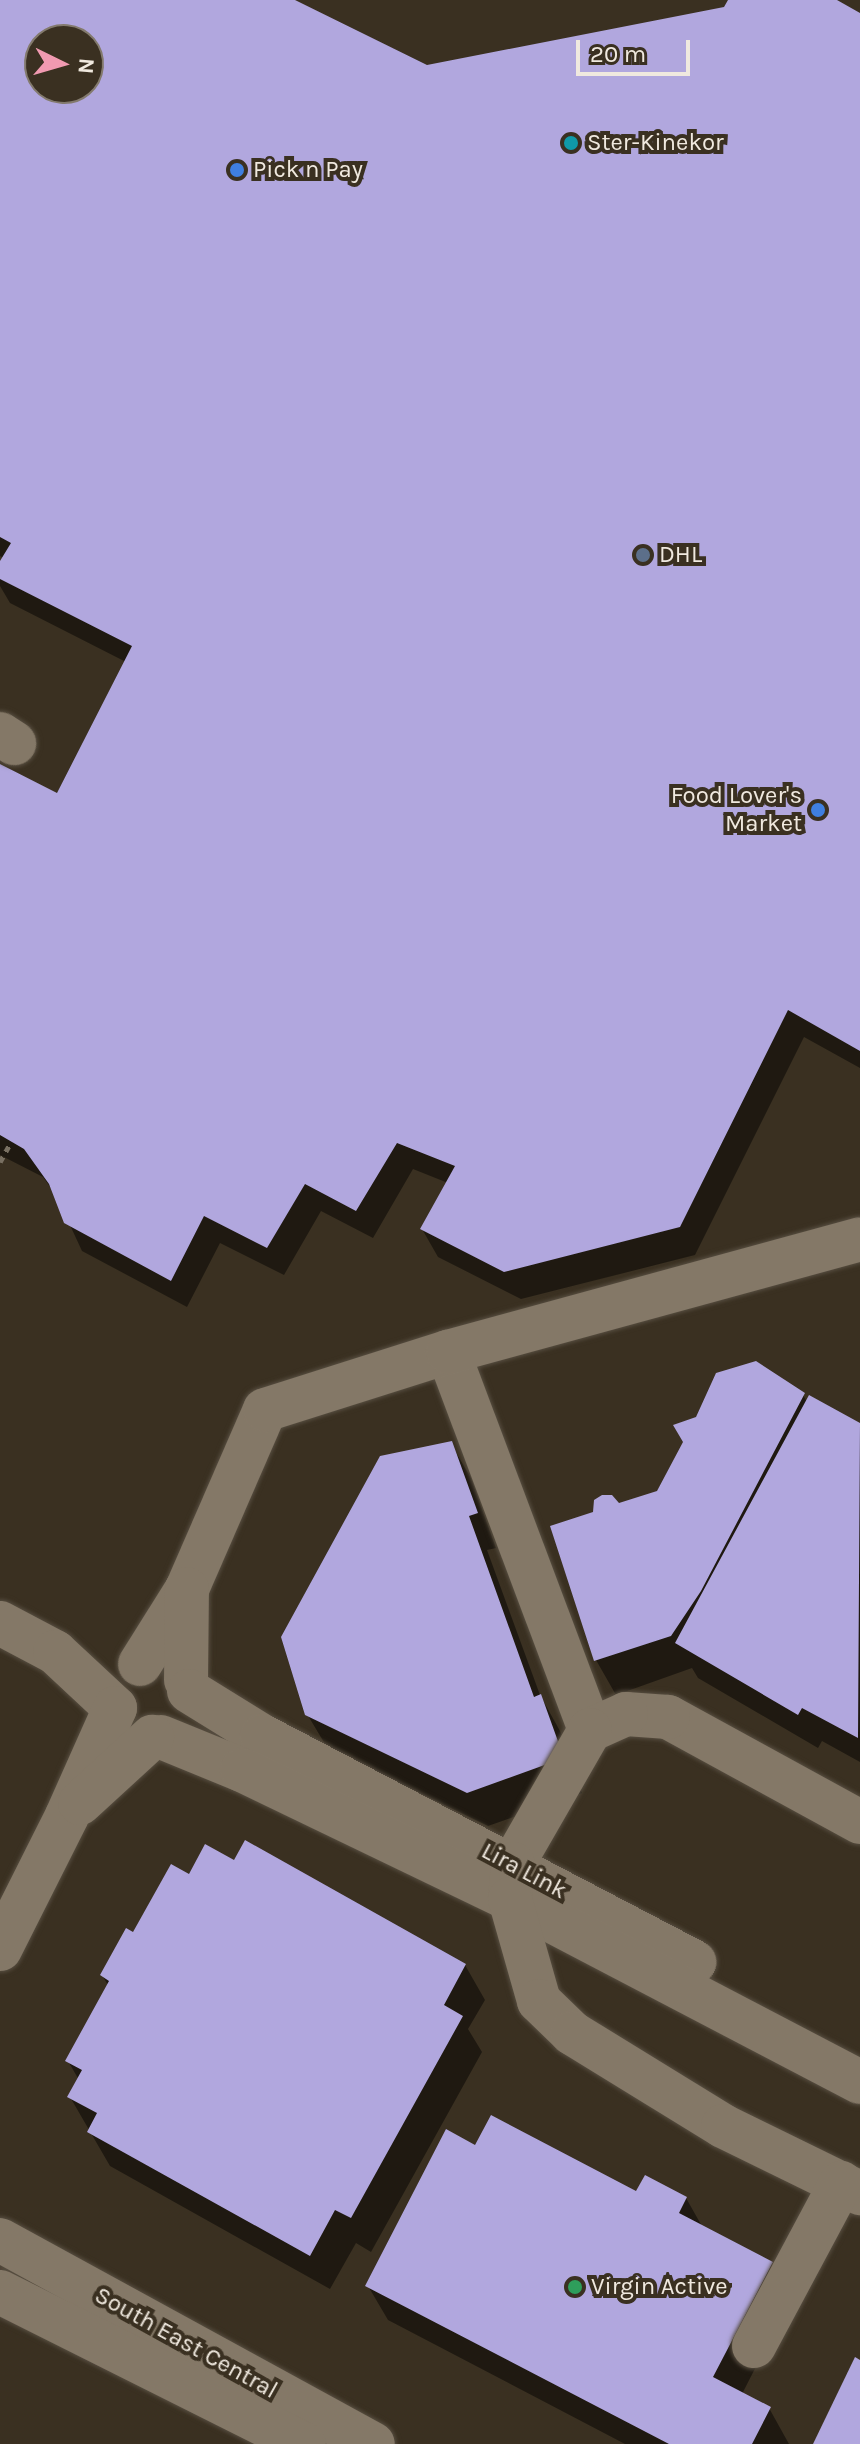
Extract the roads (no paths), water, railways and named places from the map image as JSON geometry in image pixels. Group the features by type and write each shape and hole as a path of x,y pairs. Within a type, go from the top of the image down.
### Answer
{"street":[{"path":"156,1737 132,1732 121,1721 115,1708 114,1692 120,1678 138,1664 187,1589 265,1410 448,1352 860,1239"},
{"path":"448,1352 590,1730"},
{"path":"67,1816 156,1737 174,1730 185,1719 190,1706 187,1589"},
{"path":"0,1623 55,1652 115,1708"},
{"path":"55,1652 138,1664 158,1661 173,1667 188,1685"},
{"name":"Lira Link","path":"188,1685 262,1736 860,2082"},
{"path":"0,1949 67,1816 115,1708"},
{"path":"511,1882 590,1730 626,1714 668,1717 860,1822"},
{"name":"Lira Link","path":"156,1737 511,1882 860,2051"},
{"name":"Lira Link","path":"511,1882 539,2001 572,2033 631,2073 723,2126 850,2188 754,2346"},
{"name":"South East Central","path":"0,2240 373,2444"},
{"name":"South East Central","path":"0,2292 304,2444"}],"place":[{"name":"Ster-Kinekor","path":"571,143"},
{"name":"Pick n Pay","path":"237,170"},
{"name":"DHL","path":"643,555"},
{"name":"Food Lover's Market","path":"818,810"},
{"name":"Virgin Active","path":"575,2287"}]}
